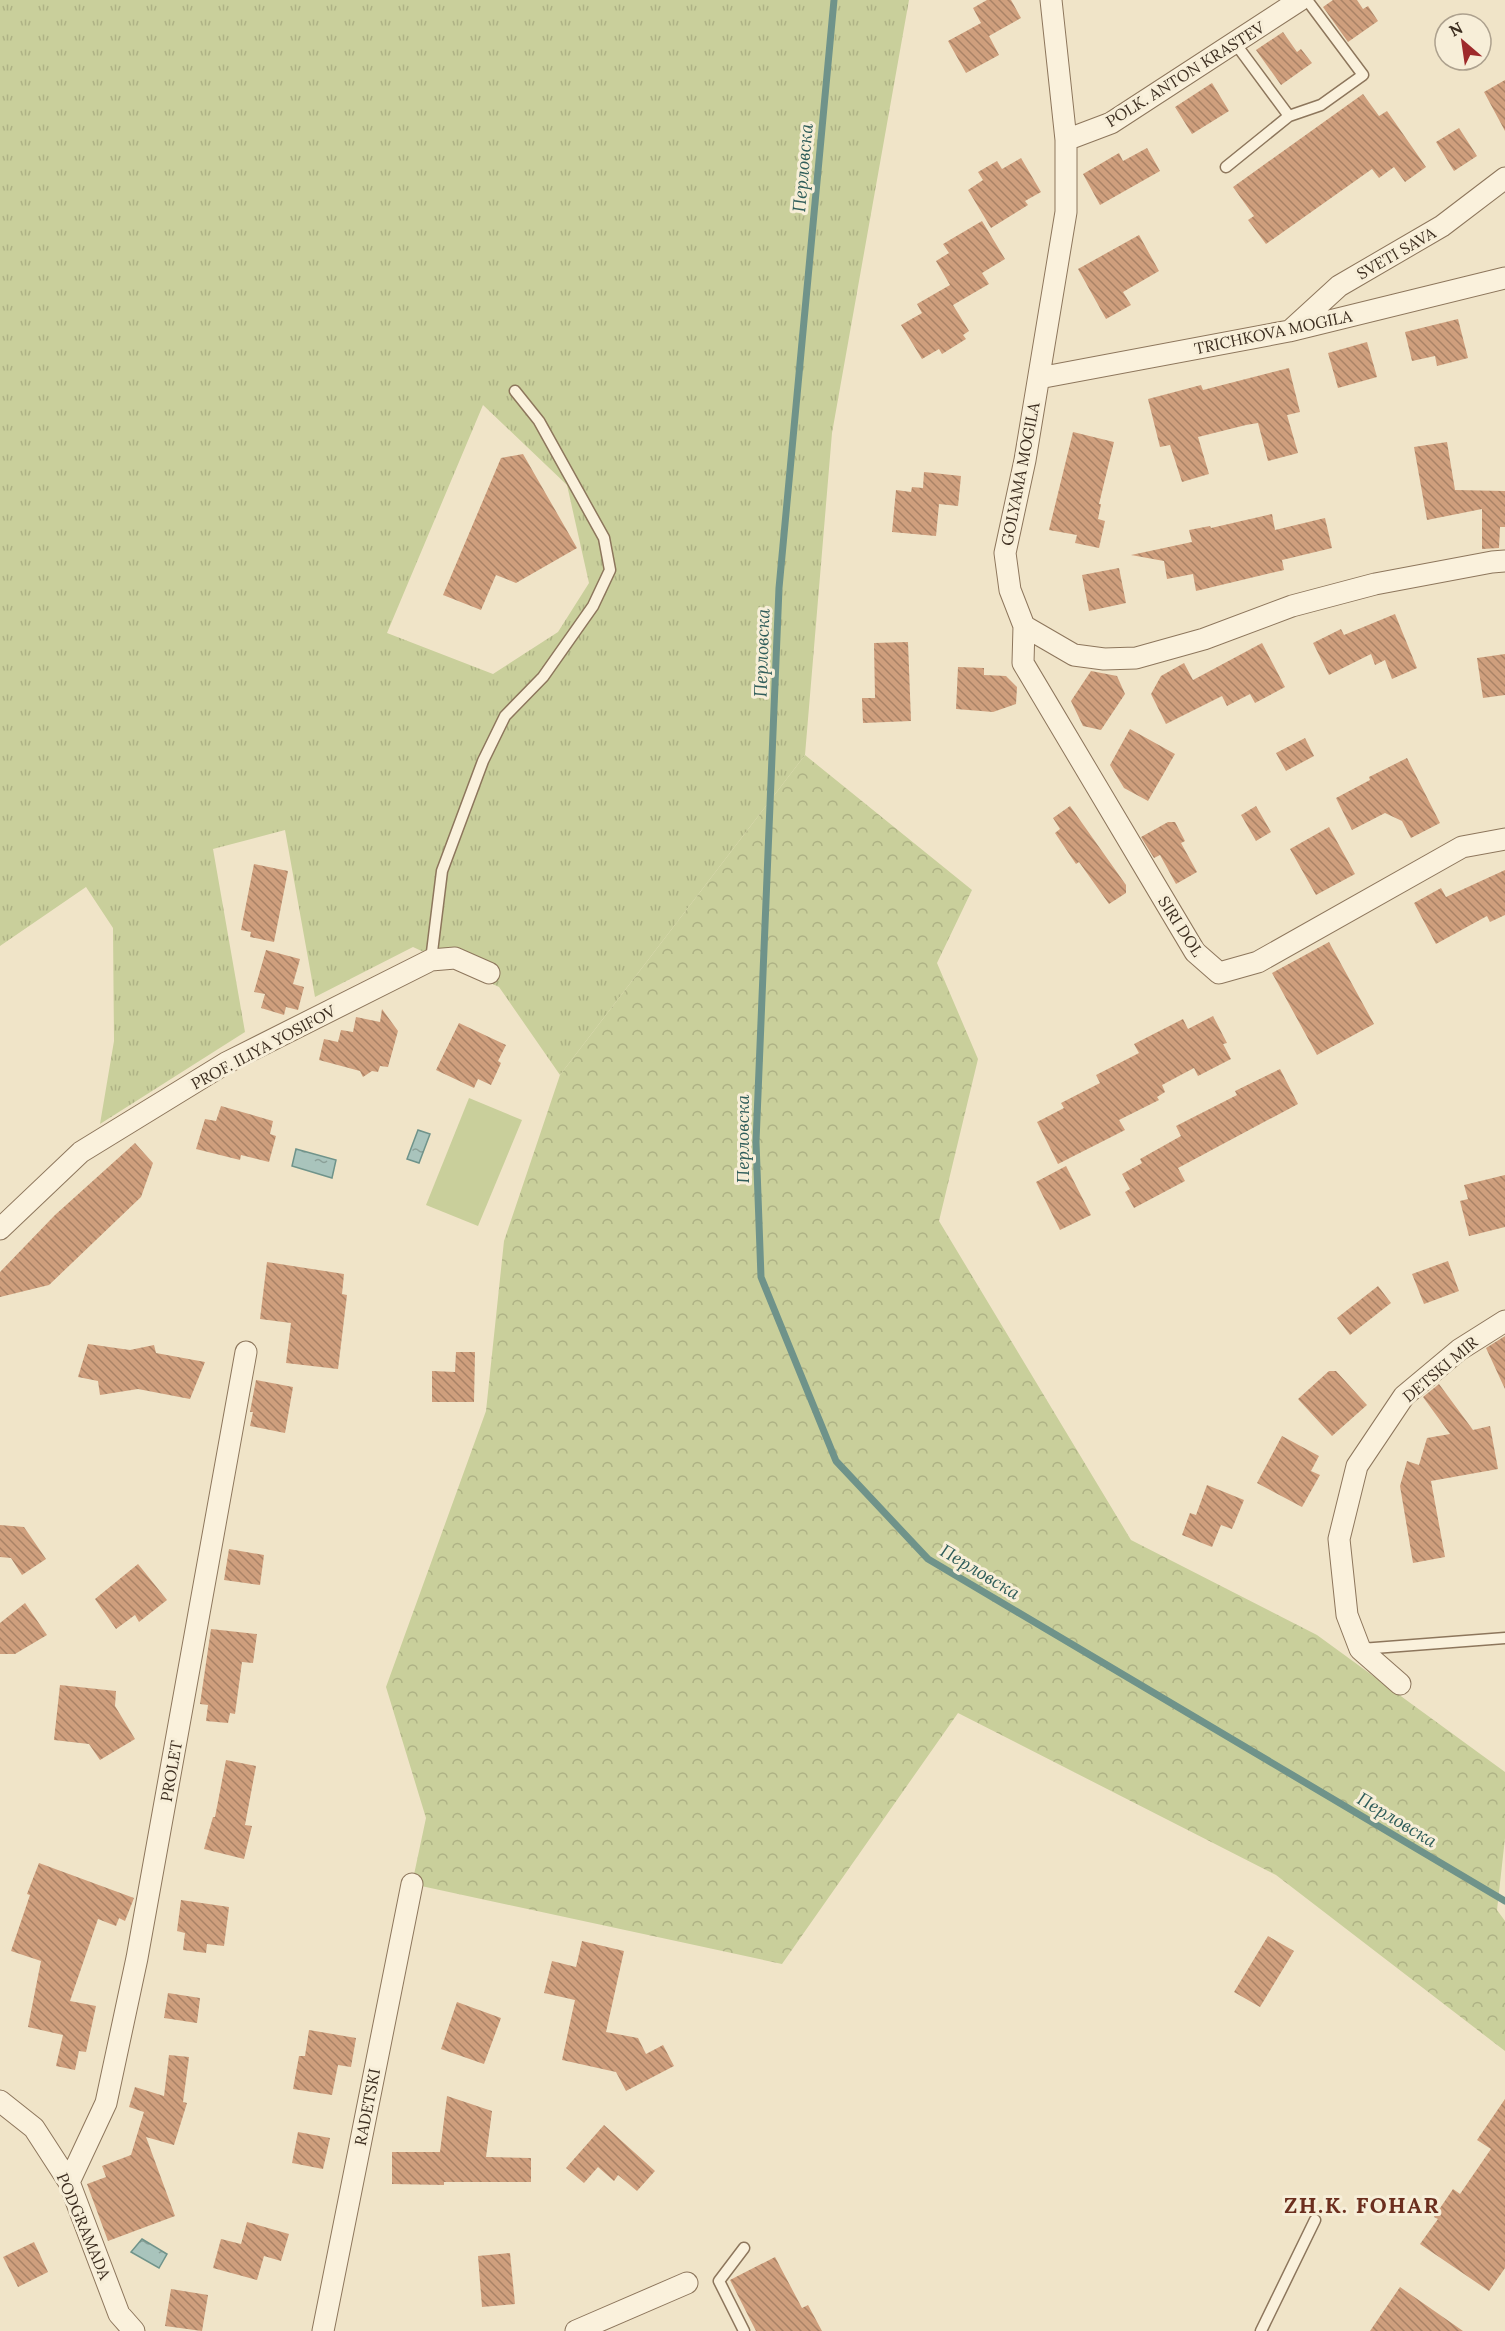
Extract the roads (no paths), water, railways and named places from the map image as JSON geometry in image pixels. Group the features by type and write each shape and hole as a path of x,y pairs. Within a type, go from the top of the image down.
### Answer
{"street":[{"name":"GOLYAMA MOGILA","path":"1024,626 1010,590 1005,553 1026,460 1066,212 1066,140 1051,0"},
{"name":"POLK. ANTON KRASTEV","path":"1066,140 1112,123 1300,0"},
{"name":"SVETI SAVA","path":"1289,331 1339,286 1443,226 1505,178"},
{"name":"TRICHKOVA MOGILA","path":"1039,378 1289,331 1505,278"},
{"path":"1024,626 1074,655 1104,660 1136,658 1204,639 1292,606 1376,584 1505,561"},
{"name":"SIRI DOL","path":"1024,626 1023,663 1195,952 1219,973 1258,962 1461,847 1505,839"},
{"name":"PROF. ILIYA YOSIFOV","path":"0,1229 81,1152 226,1063 431,960 455,958 489,973"},
{"name":"DETSKI MIR","path":"1400,1684 1360,1649 1347,1616 1339,1539 1357,1466 1404,1396 1459,1350 1505,1321"},
{"name":"PROLET","path":"69,2182 106,2103 137,1958 246,1352"},
{"name":"RADETSKI","path":"323,2331 412,1884"},
{"name":"PODGRAMADA","path":"0,2101 34,2128 69,2182 119,2314 134,2331"},
{"path":"576,2331 687,2283"}],"lane":[{"path":"1226,166 1289,116 1321,105 1364,75 1307,0"},
{"path":"1234,43 1289,116"},
{"path":"431,960 442,871 483,761 505,716 543,677 593,606 610,570 604,538 539,421 515,391"},
{"path":"1360,1649 1505,1638"},
{"path":"1261,2331 1315,2220"},
{"path":"744,2248 719,2281 744,2331"}],"water":[{"path":"418,1130 430,1134 419,1163 407,1159"},
{"path":"296,1149 336,1160 332,1178 292,1166"},
{"path":"142,2239 167,2254 159,2268 131,2252"}],"waterway":[{"name":"Перловска","path":"834,0 779,588 756,1142 761,1277 836,1461 928,1559 1505,1901"}],"district":[{"name":"ZH.K. FOHAR","path":"1362,2205"}]}
